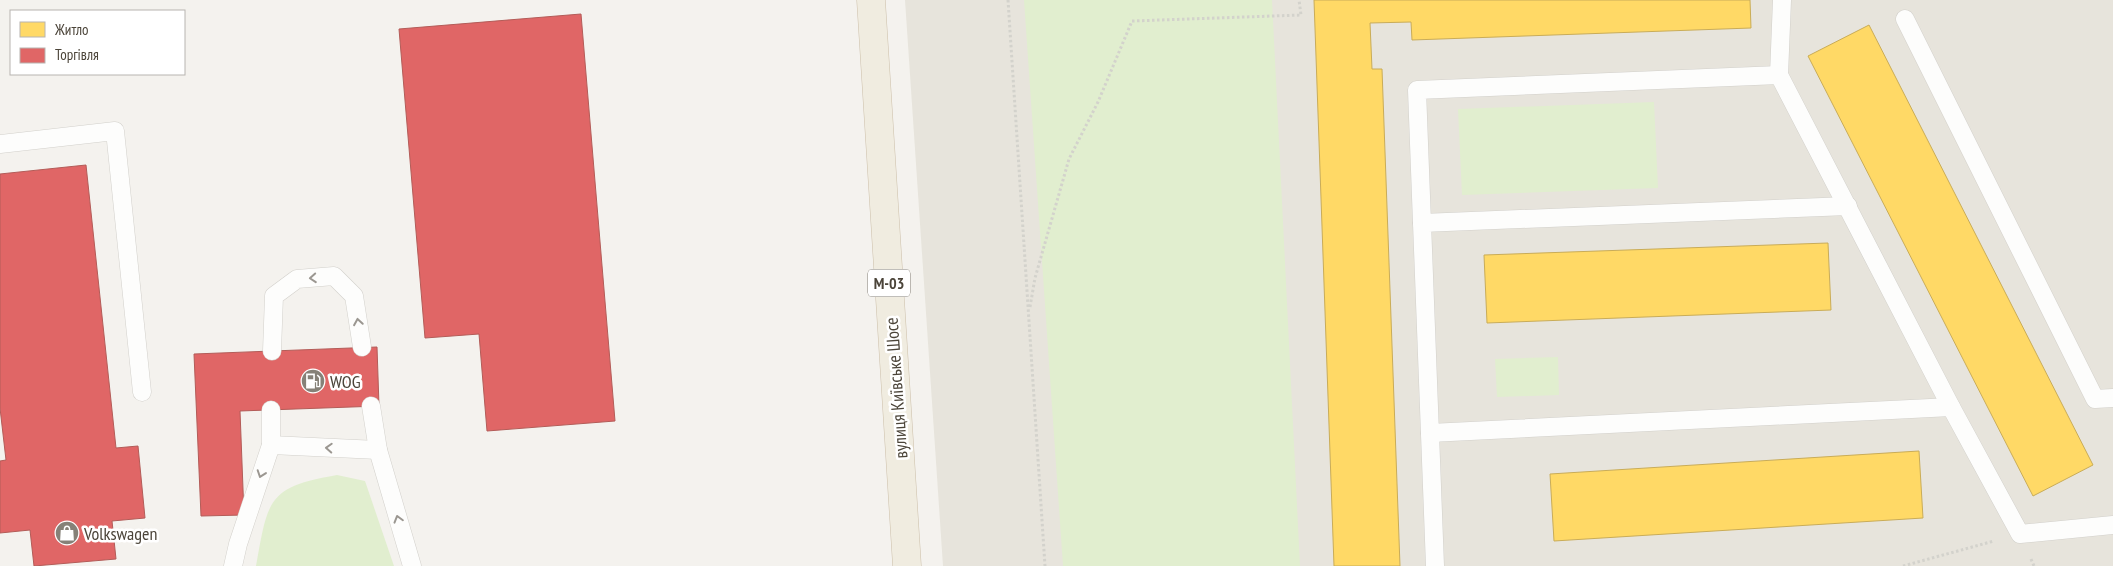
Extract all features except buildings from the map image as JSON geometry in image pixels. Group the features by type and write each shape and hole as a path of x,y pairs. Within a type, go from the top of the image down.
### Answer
{"highway":[{"name":"вулиця Київське Шосе","path":"871,0 907,566"}],"lane":[{"path":"1782,0 1779,75 1951,407 2020,534 2113,524"},
{"path":"1905,19 2095,399 2113,398"},
{"path":"1434,566 1417,90 1779,75"},
{"path":"0,144 115,132 142,392"},
{"path":"1422,223 1848,206"},
{"path":"272,351 274,296 297,279 334,276 354,296 362,347"},
{"path":"370,406 378,450 412,566"},
{"path":"1430,433 1951,407"},
{"path":"233,566 238,544 271,445 272,410"},
{"path":"271,445 378,450"}],"path":[{"path":"1008,0 1046,566"},
{"path":"1029,315 1034,278 1070,159 1098,102 1132,21 1301,15 1300,0"},
{"path":"1903,566 2020,534"}],"shaded area":[{"path":"905,0 2113,0 2113,566 943,566"}],"green space":[{"path":"1024,0 1272,0 1300,566 1063,566"},
{"path":"1654,102 1658,188 1462,195 1458,109"},
{"path":"1558,357 1559,395 1497,397 1495,359"},
{"path":"337,475 365,481 394,566 256,566 268,511 275,500 296,485"}],"place":[{"name":"WOG","path":"313,381"},
{"name":"Volkswagen","path":"67,533"}]}
